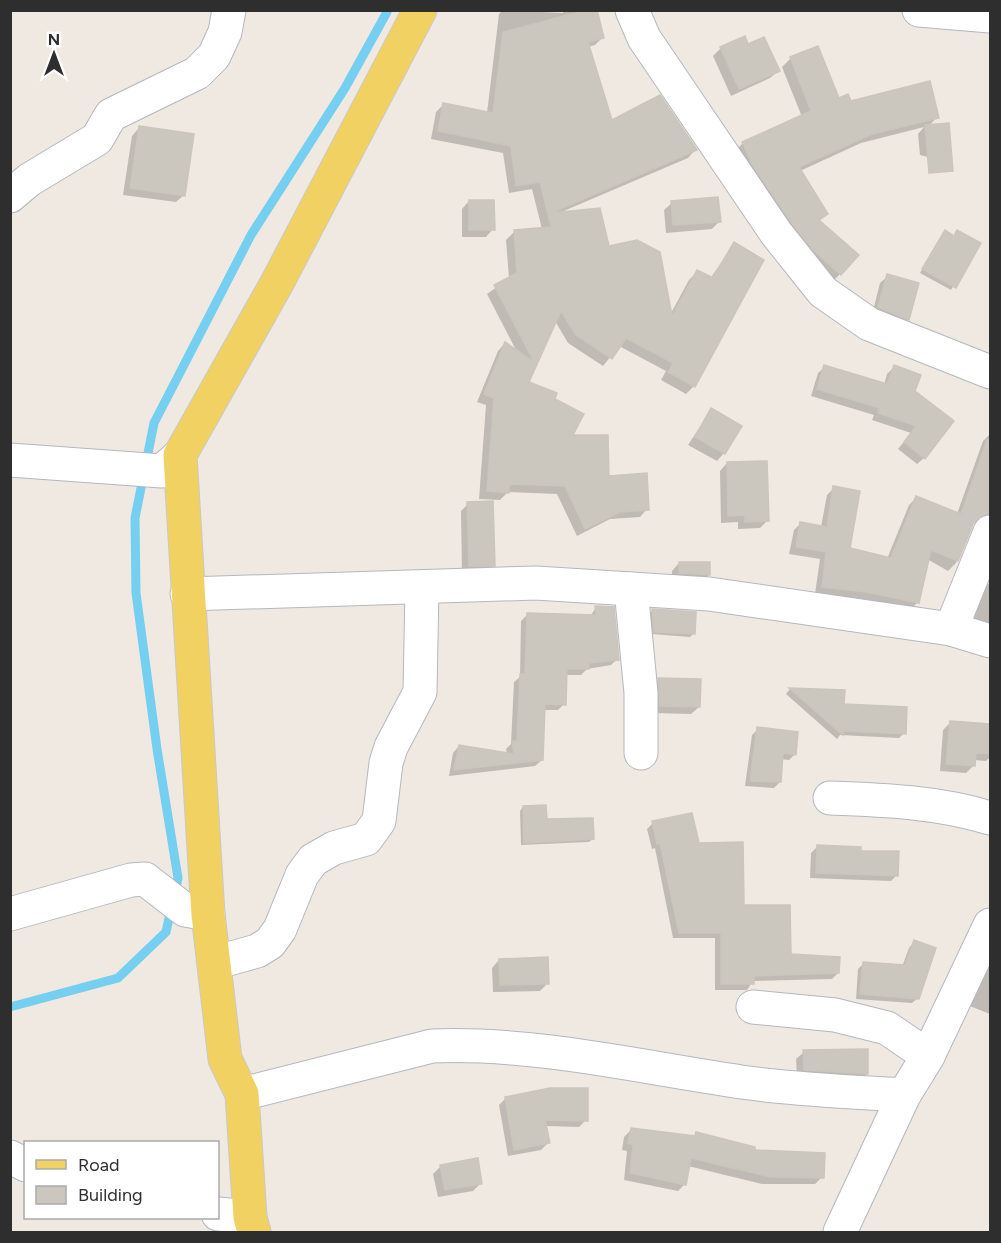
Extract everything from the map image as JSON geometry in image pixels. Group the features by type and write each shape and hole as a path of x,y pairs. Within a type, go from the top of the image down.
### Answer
{"main road":[{"path":"252,1225 242,1094 225,1059 214,963 197,912 187,594 188,557 171,463 277,283 420,10"}],"street":[{"path":"10,196 29,180 97,139 111,115 197,73 214,56 225,32 229,10"},
{"path":"632,10 644,38 776,233 823,292 868,324 990,372"},
{"path":"919,10 990,16"},
{"path":"10,460 115,467 171,463"},
{"path":"951,629 990,532"},
{"path":"187,594 536,584 631,589 709,594 951,629 990,641"},
{"path":"214,963 257,951 270,943 280,929 302,875 313,860 334,849 366,839 379,821 386,763 391,747 420,692 422,588"},
{"path":"631,589 641,693 641,753"},
{"path":"830,798 903,801 961,809 990,818"},
{"path":"10,914 131,880 145,879 197,912"},
{"path":"840,1233 904,1095 928,1056 990,926"},
{"path":"753,1007 835,1015 887,1028 928,1056"},
{"path":"242,1094 432,1046 457,1045 579,1054 790,1088 904,1095"},
{"path":"10,1157 24,1164"},
{"path":"219,1214 252,1225"}],"building":[{"path":"587,10 597,10 604,38 588,42 612,120 660,95 697,150 551,213 600,208 609,246 637,240 660,252 672,316 697,270 713,278 734,242 764,260 695,387 668,372 673,363 626,338 612,359 576,335 561,311 529,382 557,393 555,399 584,414 573,435 608,435 609,476 647,473 649,510 620,512 585,529 565,486 509,484 509,493 487,491 494,398 484,394 505,342 534,362 494,285 517,273 514,230 551,227 540,182 516,186 511,146 438,131 443,103 493,113 503,32"},
{"path":"745,36 748,44 764,37 780,71 739,89 720,47"},
{"path":"818,46 839,98 848,94 851,101 930,81 939,118 872,134 799,167 828,214 819,220 859,255 841,275 814,251 791,222 753,166 742,142 811,111 790,57"},
{"path":"949,123 953,171 929,173 925,125"},
{"path":"139,126 194,134 185,196 130,188"},
{"path":"718,197 721,222 673,225 671,201"},
{"path":"469,200 494,200 495,230 469,230"},
{"path":"945,230 954,236 957,230 981,243 956,288 922,269"},
{"path":"887,274 919,283 909,320 878,307"},
{"path":"824,365 887,384 894,365 921,375 915,391 954,421 925,459 904,442 916,426 878,413 879,408 817,389"},
{"path":"711,408 742,426 725,454 695,437"},
{"path":"987,440 990,440 990,514 979,517 973,524 958,561 931,550 919,603 866,592 822,587 826,552 796,547 800,522 827,527 833,486 860,491 850,548 891,558 916,496 961,514"},
{"path":"767,461 769,521 745,522 745,515 728,516 727,462"},
{"path":"493,501 495,566 469,566 467,502"},
{"path":"679,562 710,562 710,575 679,573"},
{"path":"595,606 614,607 619,660 589,663 589,669 567,669 566,705 545,704 543,760 454,770 459,745 514,754 512,741 517,741 520,674 525,674 527,613 596,615"},
{"path":"652,609 696,612 695,634 654,632"},
{"path":"658,678 701,679 700,707 660,706"},
{"path":"789,688 845,690 844,704 907,707 906,734 843,731 843,735"},
{"path":"950,721 990,724 990,754 976,753 975,766 946,764"},
{"path":"757,727 798,732 796,755 783,753 781,782 750,781"},
{"path":"546,805 547,819 593,818 594,839 524,843 523,806"},
{"path":"692,813 699,843 743,842 744,905 790,905 791,954 840,957 839,973 754,976 754,984 721,984 721,933 679,933 660,843 657,844 652,821"},
{"path":"817,845 861,847 861,851 899,851 898,876 816,873"},
{"path":"914,940 936,948 919,999 860,994 863,962 905,965"},
{"path":"548,957 549,984 500,985 499,959"},
{"path":"868,1049 868,1074 804,1070 803,1050"},
{"path":"550,1088 588,1088 588,1121 545,1120 550,1143 514,1150 505,1097"},
{"path":"631,1128 695,1136 696,1132 755,1147 755,1150 825,1153 824,1178 770,1177 691,1158 686,1185 630,1173 633,1145 628,1143"},
{"path":"478,1158 482,1184 445,1190 440,1165"}],"waterway":[{"path":"175,893 178,878 157,749 136,593 135,518 154,423 251,235 345,88 387,12"},
{"path":"10,1007 118,978 166,932 171,909"}]}
